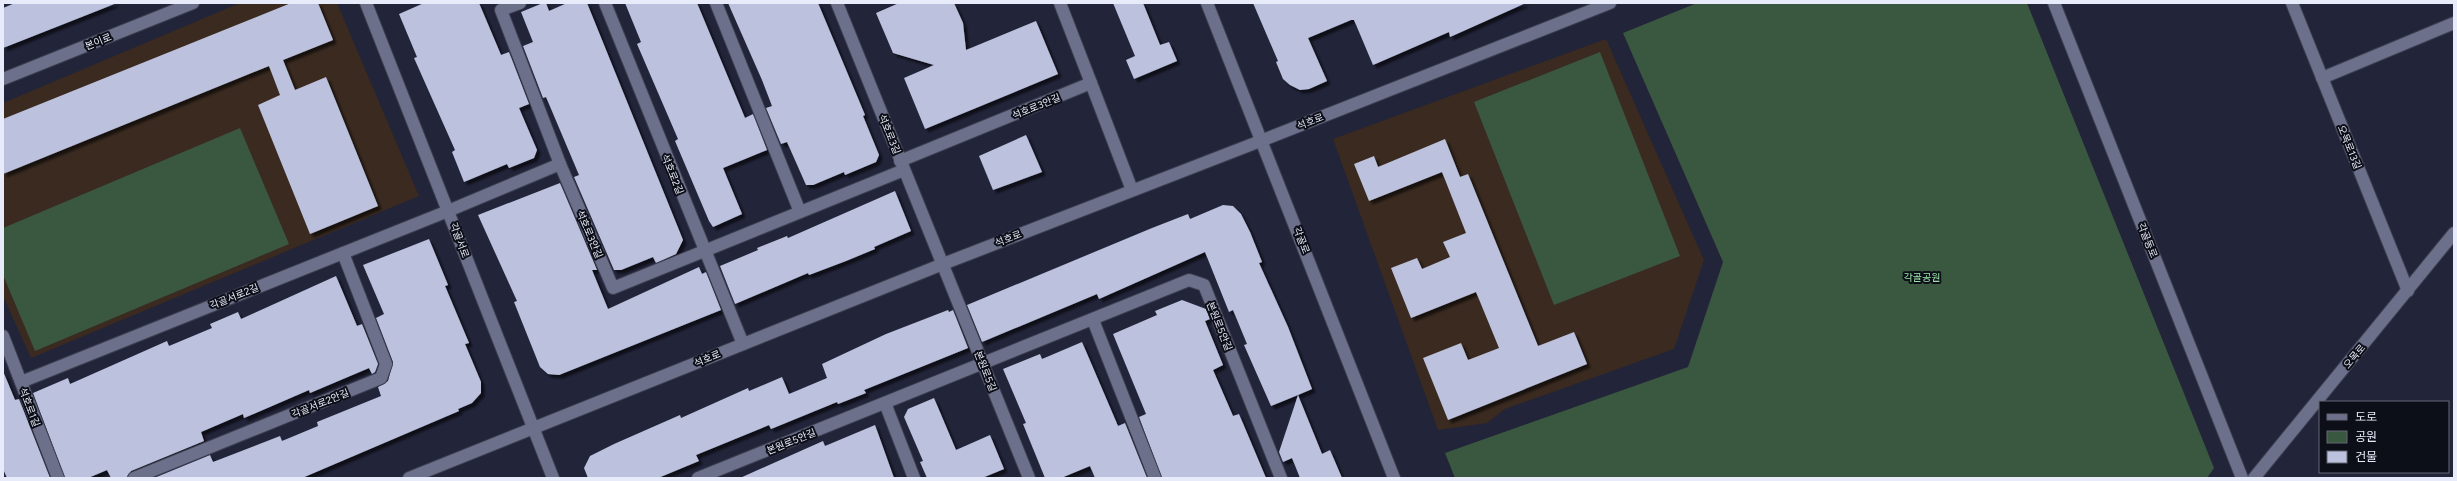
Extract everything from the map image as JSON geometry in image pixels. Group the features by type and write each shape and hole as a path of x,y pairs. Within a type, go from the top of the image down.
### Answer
{"street":[{"name":"본이로","path":"3,78 193,3"},
{"name":"각골서로","path":"366,3 553,478"},
{"name":"석호로3안길","path":"520,3 501,10 560,164 613,288 705,252 800,212 1091,83"},
{"name":"석호로2길","path":"605,3 743,344"},
{"path":"716,3 800,212"},
{"name":"석호로3길","path":"838,3 902,166 943,264"},
{"path":"1060,3 1132,190"},
{"name":"각골로","path":"1207,3 1263,140 1394,478"},
{"name":"석호로","path":"409,478 943,264 1610,3"},
{"name":"각골동로","path":"2054,3 2242,478"},
{"name":"오목로13길","path":"2292,3 2408,291"},
{"path":"2322,78 2454,23"},
{"name":"각골서로2길","path":"20,382 448,211 560,164"},
{"name":"오목로","path":"2254,478 2454,233"},
{"name":"각골서로2안길","path":"134,478 381,378 386,364 342,253"},
{"name":"본원로5길","path":"943,264 1029,478"},
{"name":"본원로5안길","path":"698,478 1189,280 1204,285 1281,478"},
{"path":"1093,320 1155,478"},
{"name":"석호로1길","path":"3,336 58,478"},
{"path":"885,403 914,478"}],"shaded area":[{"path":"240,3 337,3 419,196 31,358 3,296 3,103"},
{"path":"1606,39 1704,260 1674,349 1505,409 1487,423 1438,430 1333,139"}],"green space":[{"name":"각골공원","path":"1697,3 2027,3 2214,468 2207,478 1455,478 1445,453 1688,367 1723,262 1623,33"},
{"path":"1600,52 1680,256 1554,305 1474,102"},
{"path":"240,128 289,244 35,351 3,275 3,228"}],"building":[{"path":"15,3 117,3 3,48 3,8"},
{"path":"291,3 318,3 333,40 283,60 295,90 326,77 378,206 310,234 258,105 280,95 269,66 3,174 3,119"},
{"path":"424,3 479,3 501,55 509,52 529,104 519,108 537,150 534,158 509,168 507,164 464,182 452,152 455,150 414,58 417,57 399,14"},
{"path":"546,3 549,11 567,3 587,3 683,240 676,254 656,263 653,257 621,270 614,270 574,177 579,175 546,97 543,98 523,46 533,42 521,12"},
{"path":"625,3 697,3 745,118 753,114 767,150 723,168 742,214 713,227 709,221 675,141 678,139 637,44 641,42"},
{"path":"728,3 818,3 865,115 863,116 879,155 876,162 845,175 844,172 813,185 806,185 787,142 781,144 766,108 772,106"},
{"path":"899,3 954,3 963,23 966,50 1036,21 1058,74 925,129 904,78 934,65 893,53 876,13"},
{"path":"1113,3 1143,3 1160,45 1169,42 1177,61 1134,79 1126,60 1135,56"},
{"path":"1253,3 1526,3 1450,37 1449,32 1373,65 1354,20 1351,20 1308,38 1327,81 1309,89 1300,90 1290,85 1283,79 1276,62 1278,61"},
{"path":"1026,135 1042,172 993,190 979,156"},
{"path":"1445,139 1460,177 1468,174 1538,346 1574,332 1587,364 1448,420 1423,358 1461,343 1468,360 1499,348 1476,292 1411,318 1391,268 1417,258 1422,269 1450,257 1443,242 1466,233 1442,172 1369,201 1354,164 1374,156 1378,167"},
{"path":"560,183 597,270 592,270 608,309 699,267 702,274 706,272 721,310 559,375 548,374 540,367 514,302 517,301 478,215"},
{"path":"895,191 911,231 874,247 875,249 809,275 808,273 735,304 720,266 758,250 757,248 787,236 788,238"},
{"path":"1223,205 1233,206 1241,214 1250,232 1262,262 1259,263 1288,327 1312,389 1271,406 1244,345 1247,344 1233,310 1229,312 1205,252 1099,299 1097,294 982,342 967,305 1152,228 1188,214 1190,219"},
{"path":"429,239 448,285 445,286 469,343 465,344 481,382 481,393 472,403 458,409 459,411 302,478 154,478 210,455 213,462 280,436 282,441 318,426 317,422 381,396 378,387 388,381 393,362 376,318 384,314 363,265"},
{"path":"336,276 357,326 362,324 378,364 375,372 372,374 369,368 310,393 309,390 244,418 243,414 201,432 204,441 131,471 127,478 111,478 107,470 88,478 65,478 33,393 68,378 70,384 167,341 169,346 212,328 210,324 238,312 241,319"},
{"path":"1182,300 1206,309 1210,319 1205,321 1223,365 1213,370 1233,416 1239,414 1266,478 1162,478 1139,417 1146,414 1113,334 1157,315 1155,311"},
{"path":"948,310 949,312 953,310 968,348 864,390 866,393 838,404 837,402 771,429 769,425 696,455 699,461 658,478 588,478 584,468 590,456 614,444 680,415 681,418 748,388 749,391 782,377 789,394 827,378 822,364 886,334"},
{"path":"1082,342 1118,426 1125,423 1147,478 1095,478 1090,466 1061,478 1045,478 1023,424 1026,423 1003,369 1040,354 1042,359"},
{"path":"3,371 15,400 19,399 50,478 7,478 3,469"},
{"path":"1298,395 1322,454 1330,450 1342,478 1300,478 1292,458 1283,462 1279,452"},
{"path":"934,398 956,450 990,435 1004,469 982,478 927,478 920,462 923,461 904,417 908,409"},
{"path":"875,425 894,478 740,478 823,441 825,446"}]}
